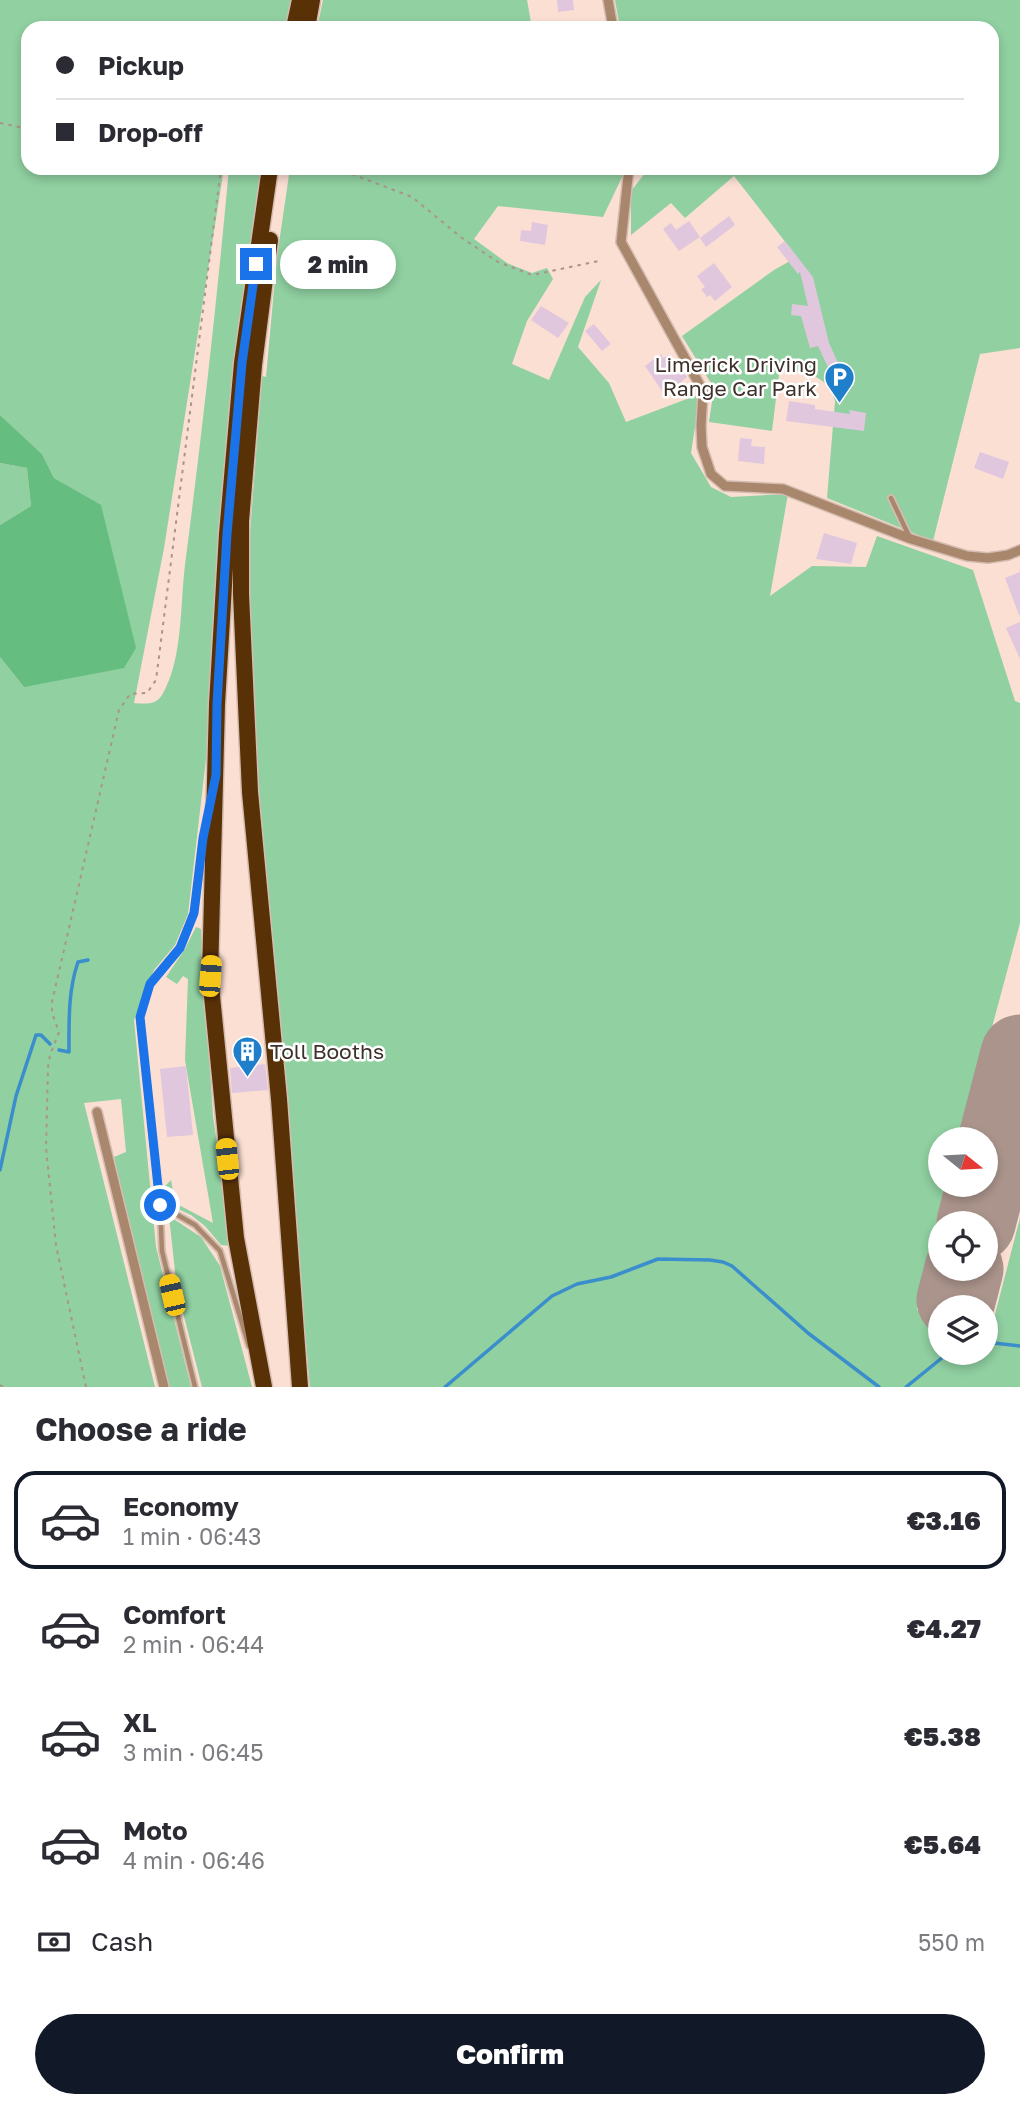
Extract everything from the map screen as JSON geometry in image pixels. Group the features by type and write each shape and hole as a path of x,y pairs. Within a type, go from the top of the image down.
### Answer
{"highway":[{"path":"296,21 300,0"},
{"path":"308,21 312,0"},
{"path":"264,1387 236,1238 210,976 217,704 228,521 242,363 269,175"},
{"path":"279,175 254,365 241,521 241,594 250,792 279,1098 300,1387"}],"street":[{"path":"608,0 612,21"},
{"path":"628,175 621,242 704,391 702,447 711,474 724,486 783,489 911,539 967,556 988,558 1020,550"},
{"path":"97,1112 164,1387"}],"lane":[{"path":"891,498 911,539"},
{"path":"195,1387 162,1251 160,1205 140,1017 150,984 180,948 194,913 203,838 216,775"},
{"path":"160,1205 195,1225 220,1251 243,1331 264,1387"}],"path":[{"path":"0,123 21,128"},
{"path":"86,1387 61,1274 52,1213 46,1111 50,1055 59,1032 52,1013 52,1002 119,710 130,694 149,692 157,675 220,175"},
{"path":"354,175 412,197 463,239 498,262 521,273 532,275 599,261"}],"green space":[{"path":"0,0 293,0 288,21 21,21 21,175 223,175 164,548 134,703 157,701 174,666 180,632 228,175 262,175 226,446 209,733 188,914 175,945 154,970 134,1020 156,1247 191,1387 169,1387 166,1378 114,1157 126,1152 121,1099 84,1103 155,1387 0,1387 0,657 24,687 101,506 54,478 42,454 0,415"},
{"path":"323,0 527,0 531,21 318,21"},
{"path":"615,0 1020,0 1020,348 980,354 933,541 827,498 835,401 827,385 814,376 780,366 772,431 709,422 714,388 682,336 774,270 797,257 734,176 685,218 671,203 631,235 631,191 644,175 999,175 999,21 619,21"},
{"path":"289,175 623,175 603,217 498,206 474,239 507,263 532,273 547,268 553,279 527,321 512,364 549,380 585,297 601,280 578,347 609,383 626,422 700,394 691,453 711,487 731,497 788,494 770,596 812,566 866,567 877,536 973,570 1015,701 1020,703 1020,923 965,1127 928,1127 928,1197 947,1197 943,1211 928,1211 928,1268 917,1310 928,1312 928,1365 998,1365 998,1303 1020,1218 1020,1387 310,1387 257,799 245,599 262,376 266,377 277,257"},
{"path":"0,415 42,454 54,478 101,505 136,648 124,668 24,687 0,657 0,525 31,506 27,468 0,463"},
{"path":"0,463 27,468 31,506 0,525"},
{"path":"196,927 201,929 213,1116 232,1246 221,1245 205,1226 191,1215 169,1205 166,1200 165,1186 171,1180 175,1203 213,1223 185,1060 188,979 183,976 177,984 166,977"},
{"path":"169,1216 201,1237 220,1266 252,1387 202,1387 177,1289"}],"building":[{"path":"557,0 573,0 574,10 558,12"},
{"path":"729,216 735,225 706,247 700,238"},
{"path":"689,221 700,237 679,251 663,229 671,223 676,230"},
{"path":"532,222 548,225 545,245 520,241 521,230 531,231"},
{"path":"785,241 813,277 829,343 845,378 835,382 818,346 810,348 801,316 791,315 792,304 808,306 800,272 798,274 777,247"},
{"path":"714,263 732,287 715,301 710,295 707,297 701,289 705,287 697,276"},
{"path":"541,306 569,323 558,338 531,320"},
{"path":"594,324 611,344 602,351 585,331"},
{"path":"661,354 663,358 668,355 687,377 675,387 672,395 662,391 645,366"},
{"path":"789,401 815,405 815,409 850,414 849,410 866,413 864,431 786,421"},
{"path":"740,438 752,439 751,446 765,447 764,464 738,461"},
{"path":"980,452 1009,462 1003,479 974,468"},
{"path":"824,533 857,543 851,564 816,559"},
{"path":"1020,572 1020,615 1019,615 1005,578"},
{"path":"1020,622 1020,659 1006,628"},
{"path":"265,1064 268,1090 232,1093 230,1068"},
{"path":"186,1066 193,1135 167,1137 160,1069"}],"waterway":[{"path":"59,1050 69,1052 72,984 78,962 88,960"},
{"path":"0,1170 16,1096 36,1035 41,1035 50,1044"},
{"path":"445,1387 552,1296 577,1284 611,1277 658,1259 710,1260 732,1266 808,1333 879,1387"},
{"path":"998,1343 1020,1346"},
{"path":"906,1387 933,1365"}],"runway":[{"path":"979,1211 1020,1054"},
{"path":"957,1295 961,1281"}],"place":[{"name":"Limerick Driving Range Car Park","path":"840,404"},
{"name":"Toll Booths","path":"247,1079"}],"route":[{"path":"160,1205 140,1017 150,984 180,948 194,913 203,838 216,775 217,704 227,534 242,363 256,264"}]}
